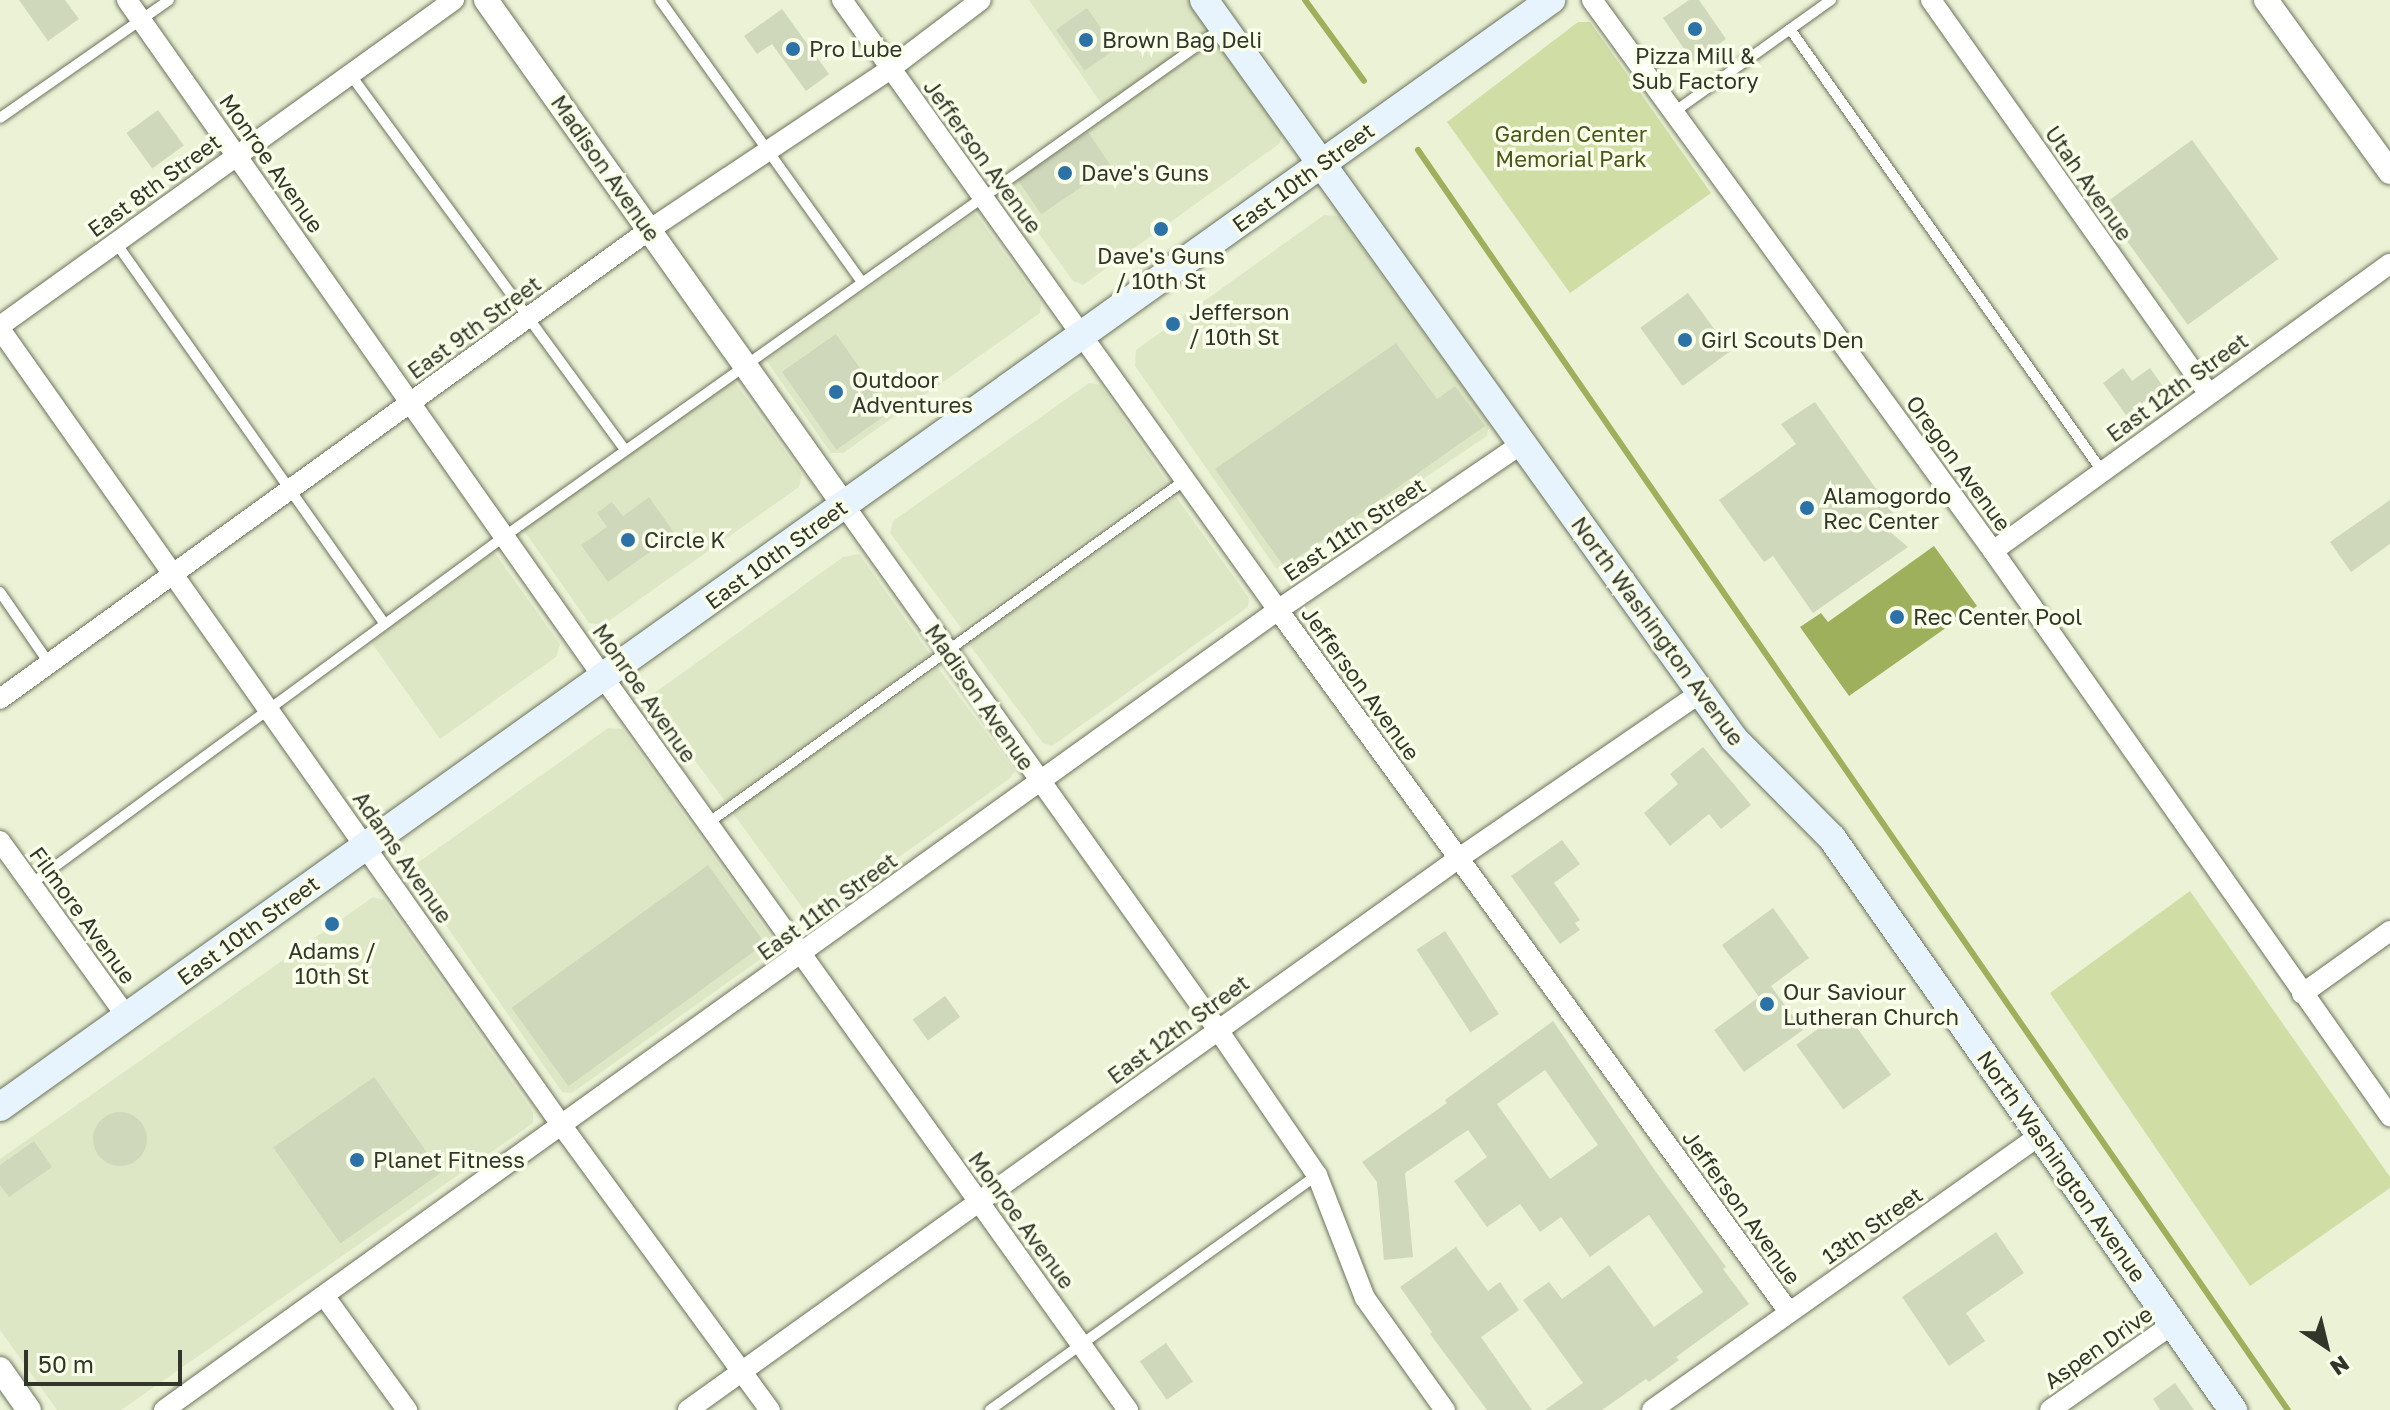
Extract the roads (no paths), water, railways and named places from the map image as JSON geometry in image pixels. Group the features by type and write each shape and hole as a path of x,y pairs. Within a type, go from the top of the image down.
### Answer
{"main road":[{"name":"North Washington Avenue","path":"1204,0 1734,739 1832,838 2233,1410"},
{"name":"East 10th Street","path":"0,1107 1551,0"}],"street":[{"name":"Monroe Avenue","path":"127,0 603,677 1128,1410"},
{"name":"East 8th Street","path":"0,328 454,0"},
{"name":"Madison Avenue","path":"486,0 1218,1030 1317,1175 1365,1298 1445,1410"},
{"name":"Jefferson Avenue","path":"842,0 1278,610 1789,1312"},
{"name":"East 9th Street","path":"0,699 649,230 890,69 981,0"},
{"name":"Oregon Avenue","path":"1592,0 1993,551 2390,1116"},
{"name":"Utah Avenue","path":"1931,0 2208,393"},
{"path":"2266,0 2390,172"},
{"name":"East 12th Street","path":"1993,551 2390,264"},
{"name":"Adams Avenue","path":"0,328 562,1126 770,1410"},
{"name":"East 11th Street","path":"164,1410 1278,610 1521,444"},
{"name":"East 12th Street","path":"688,1410 1459,858 1700,693"},
{"name":"Filmore Avenue","path":"0,841 127,1017"},
{"path":"2302,994 2390,931"},
{"name":"13th Street","path":"1652,1410 2041,1135"},
{"path":"325,1297 407,1410"},
{"name":"Aspen Drive","path":"2050,1410 2173,1324"},
{"path":"0,1369 29,1410"}],"lane":[{"path":"0,118 169,0"},
{"path":"660,0 861,281"},
{"path":"1674,112 1831,0"},
{"path":"31,884 505,536 1223,27"},
{"path":"1790,29 2102,471"},
{"path":"350,74 625,450"},
{"path":"116,243 385,624"},
{"path":"708,823 1185,480"},
{"path":"0,592 49,663"},
{"path":"990,1410 1317,1175"}],"waterway":[{"path":"1305,0 1364,81"},
{"path":"1418,150 2288,1410"}],"place":[{"name":"Pizza Mill & Sub Factory","path":"1695,29"},
{"name":"Brown Bag Deli","path":"1086,40"},
{"name":"Pro Lube","path":"793,49"},
{"name":"Dave's Guns","path":"1065,173"},
{"name":"Dave's Guns / 10th St","path":"1161,229"},
{"name":"Jefferson / 10th St","path":"1173,324"},
{"name":"Girl Scouts Den","path":"1685,340"},
{"name":"Outdoor Adventures","path":"836,392"},
{"name":"Alamogordo Rec Center","path":"1807,508"},
{"name":"Circle K","path":"628,540"},
{"name":"Rec Center Pool","path":"1897,617"},
{"name":"Adams / 10th St","path":"332,924"},
{"name":"Our Saviour Lutheran Church","path":"1767,1004"},
{"name":"Planet Fitness","path":"357,1160"}],"park label":[{"name":"Garden Center Memorial Park","path":"1571,146"}]}
